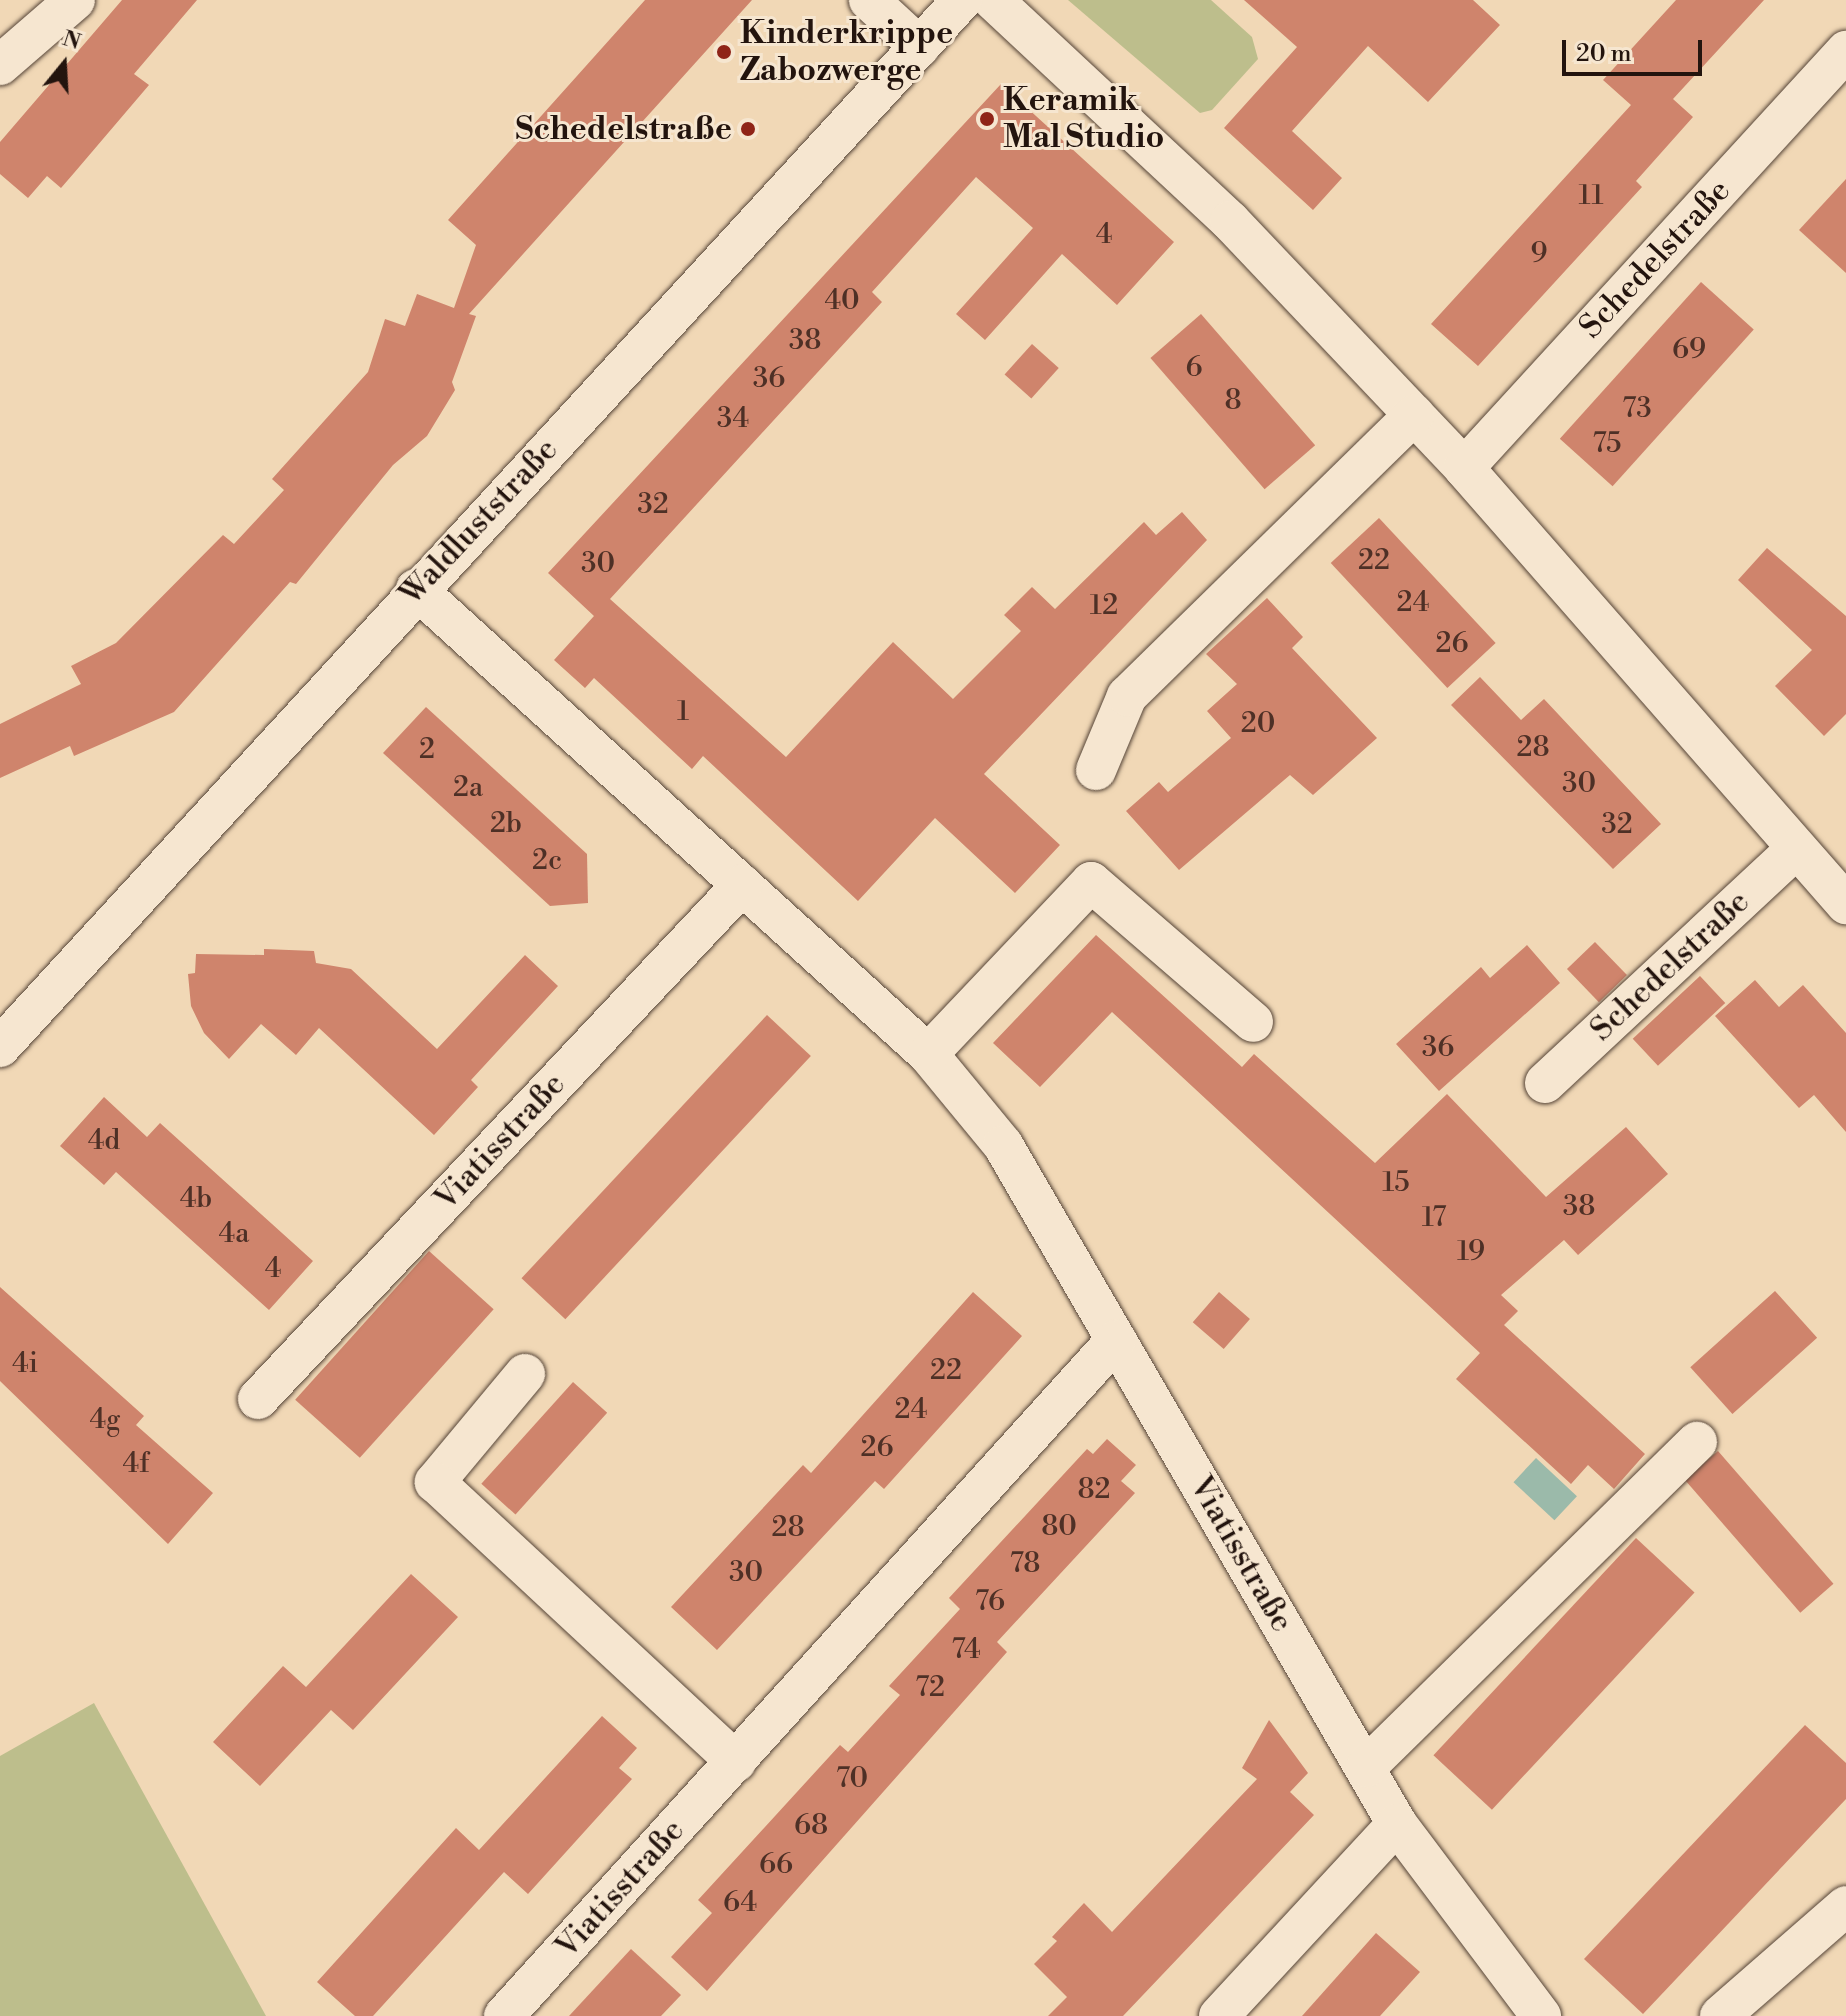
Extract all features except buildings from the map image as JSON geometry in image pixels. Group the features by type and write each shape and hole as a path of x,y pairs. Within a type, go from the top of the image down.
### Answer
{"street":[{"path":"0,65 75,0"},
{"path":"869,0 920,47"},
{"name":"Waldluststraße","path":"0,1047 278,750 416,589 962,0"},
{"path":"993,0 1230,221 1414,415 1846,904"},
{"name":"Schedelstraße","path":"1464,468 1846,51"},
{"path":"1096,770 1127,696 1414,415"},
{"name":"Viatisstraße","path":"416,589 928,1054 1003,1145 1397,1824 1541,2016"},
{"name":"Schedelstraße","path":"1545,1083 1796,849"},
{"path":"928,1054 1091,882 1253,1022"},
{"name":"Viatisstraße","path":"258,1399 742,885"},
{"name":"Viatisstraße","path":"504,2016 1116,1340"},
{"path":"525,1374 435,1482 736,1762"},
{"path":"1366,1767 1697,1442"},
{"path":"1219,2016 1397,1824"},
{"path":"1720,2016 1846,1906"}],"green space":[{"path":"1068,0 1211,0 1252,37 1258,59 1212,110 1200,113"},
{"path":"94,1703 266,2016 0,2016 0,1756"}],"shaded area":[{"path":"1536,1458 1577,1496 1554,1520 1513,1482"}],"place":[{"name":"Kinderkrippe Zabozwerge","path":"724,52"},
{"name":"Keramik Mal Studio","path":"987,119"},
{"name":"Schedelstraße","path":"748,129"}]}
